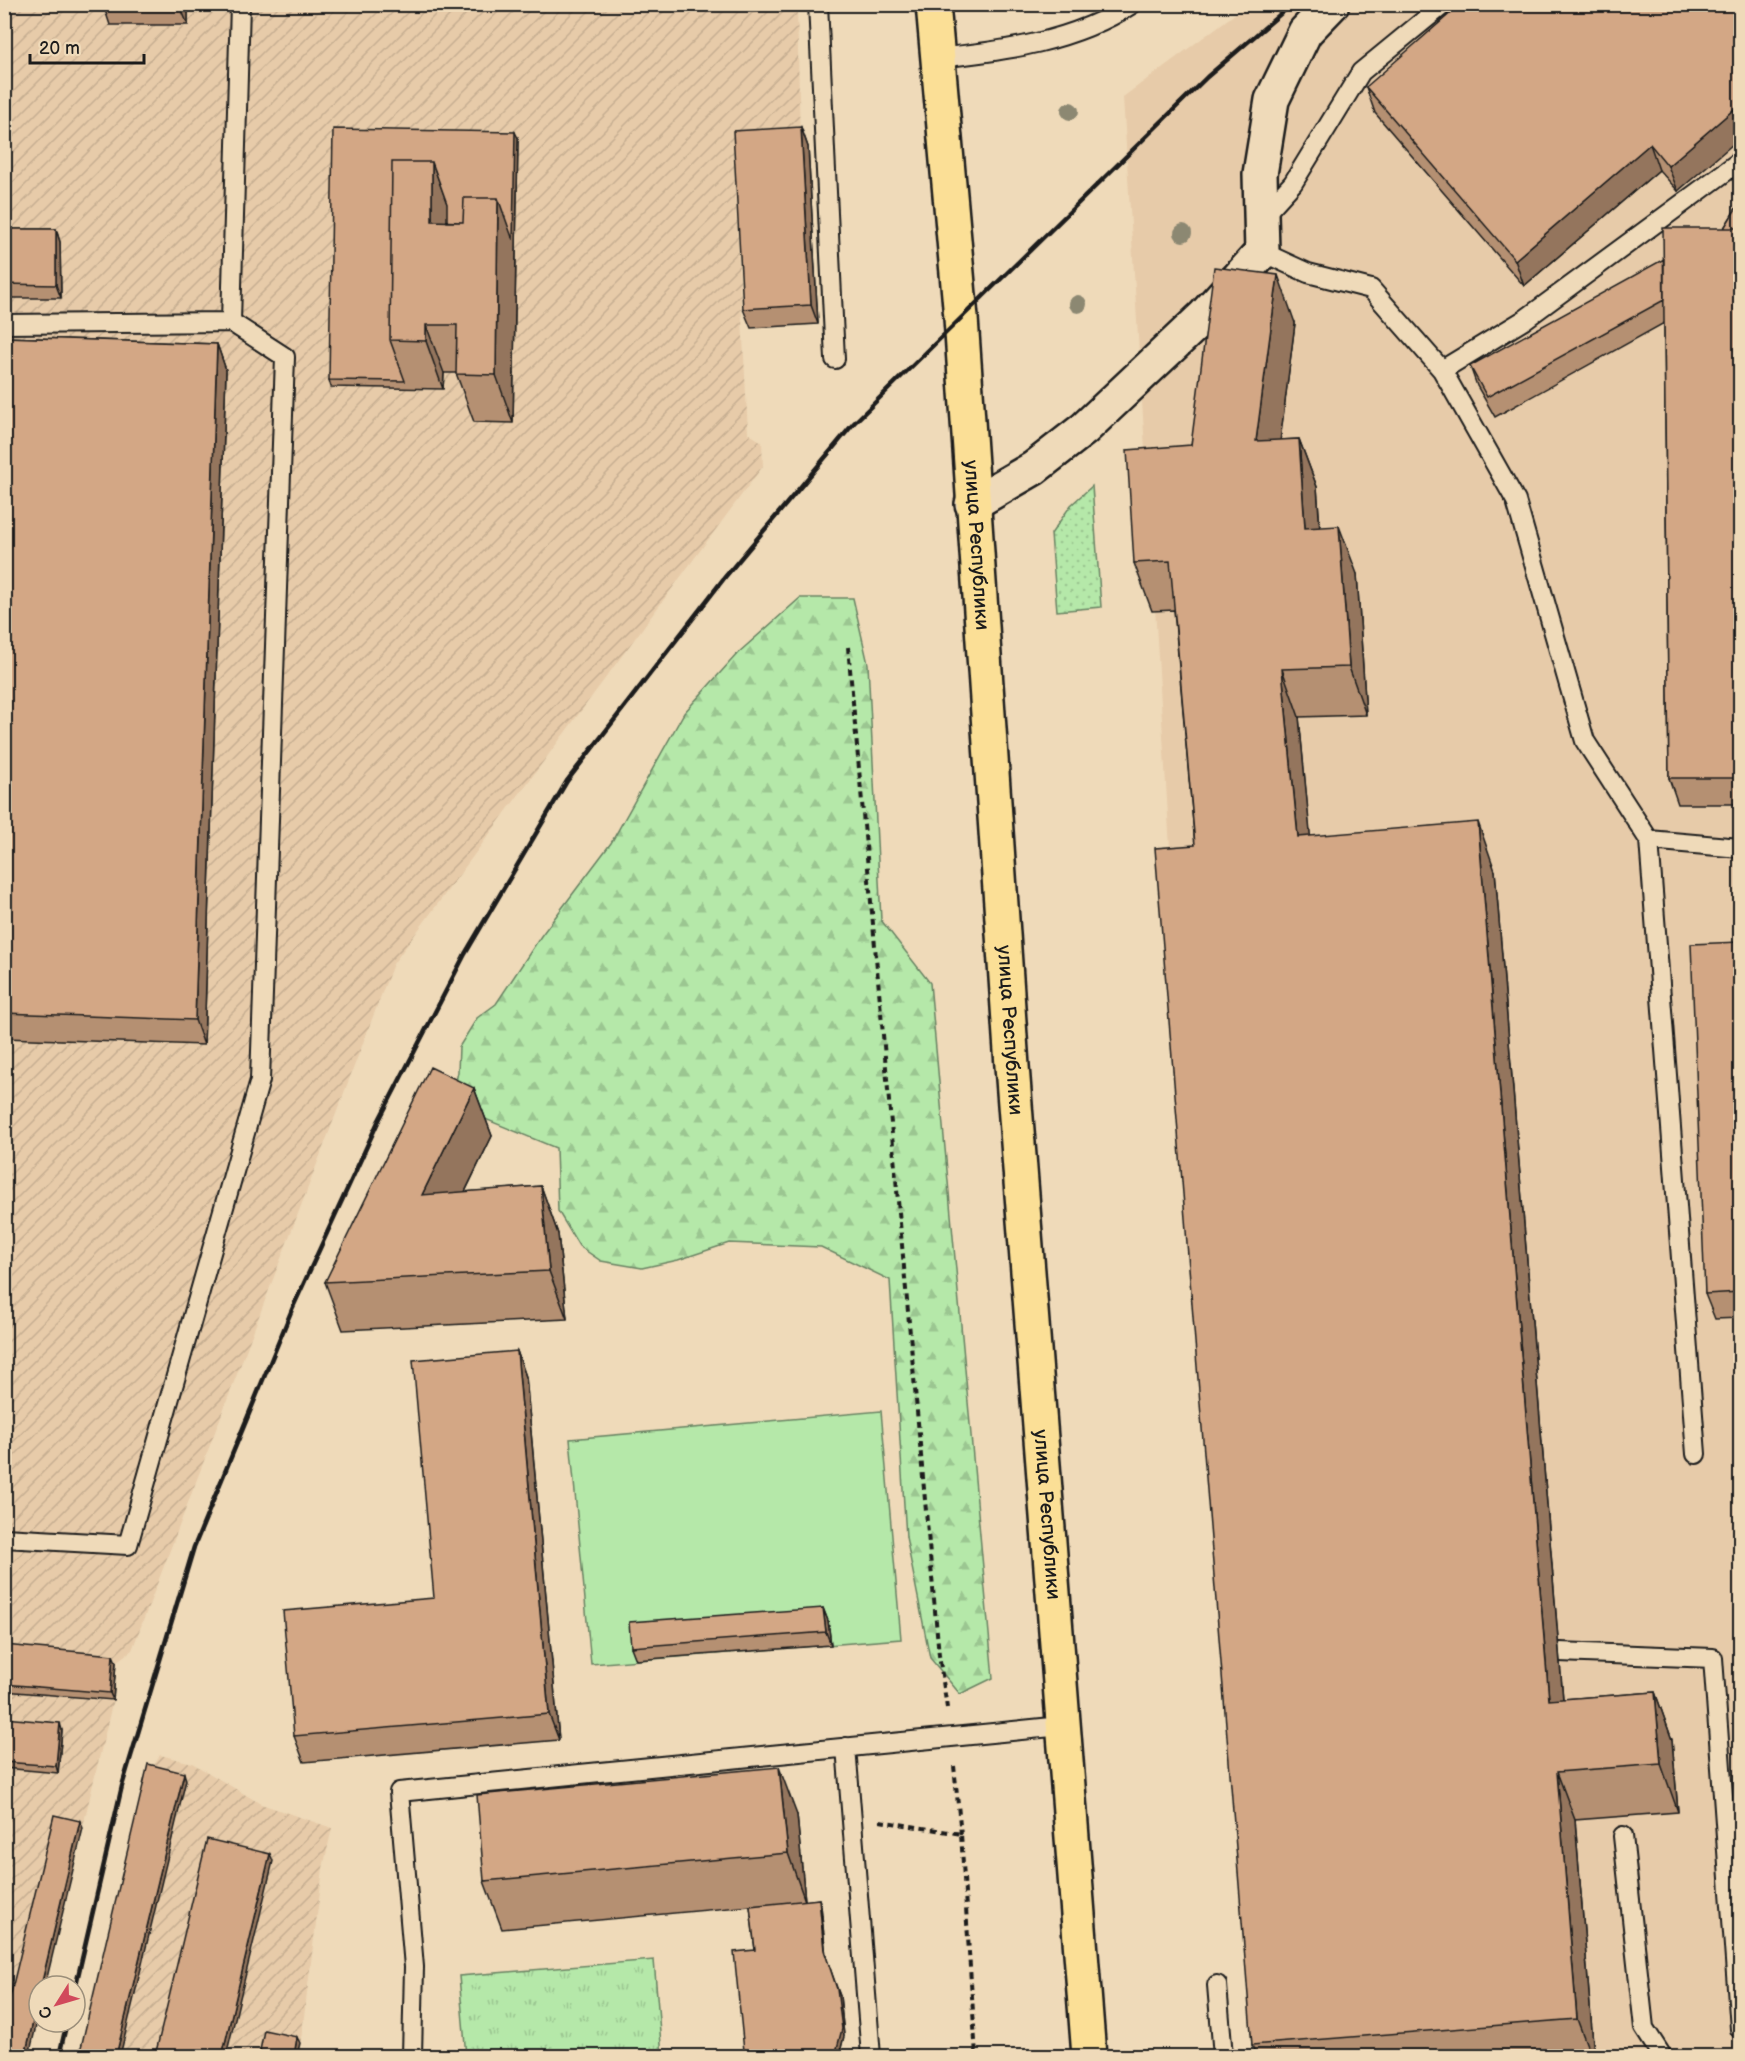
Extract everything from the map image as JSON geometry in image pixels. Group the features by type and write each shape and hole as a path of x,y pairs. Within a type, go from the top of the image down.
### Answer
{"main road":[{"name":"улица Республики","path":"933,4 961,318 972,504 1062,1726 1089,2056"}],"street":[{"path":"972,504 1034,468 1084,429 1204,316 1262,252 1260,174 1272,100 1305,32 1332,4"}],"lane":[{"path":"231,322 240,4"},
{"path":"818,4 835,359"},
{"path":"937,58 1019,48 1103,23 1132,4"},
{"path":"1262,218 1293,183 1361,72 1444,4"},
{"path":"1442,370 1524,320 1740,161"},
{"path":"1262,252 1308,273 1371,289 1442,370 1516,501 1585,741 1649,840 1696,1454"},
{"path":"4,324 231,322 285,357 260,1080 128,1545 4,1538"},
{"path":"1649,840 1740,848"},
{"path":"1559,1652 1713,1658 1740,2029"},
{"path":"412,2056 414,1967 399,1792 1062,1726"},
{"path":"846,1747 871,2056"},
{"path":"1623,1836 1644,2028 1662,2056"},
{"path":"1217,1985 1223,2056"}],"path":[{"path":"848,646 939,1655 951,1736 961,1834 976,2056"},
{"path":"853,1817 961,1834"}],"shaded area":[{"path":"5,5 797,5 800,141 733,147 748,433 762,442 763,466 393,964 132,1650 116,1662 113,1700 48,1974 27,1974 27,2011 5,2056"},
{"path":"1247,5 1740,5 1740,2056 1266,2056 1173,896 1123,97"},
{"path":"160,1755 192,1763 261,1804 332,1828 323,1868 299,2056 83,2056 151,1771"}],"green space":[{"path":"1092,486 1101,607 1057,611 1051,534 1071,505"},
{"path":"800,598 853,598 868,664 881,920 930,983 993,1678 960,1694 930,1658 906,1537 890,1280 821,1247 729,1243 678,1260 642,1268 601,1261 579,1246 558,1211 556,1148 451,1105 458,1072 459,1047 477,1018 496,1004 541,936 611,843 684,713 738,653"},
{"path":"881,1411 901,1639 591,1664 570,1439"},
{"path":"654,1960 662,2056 466,2056 459,1976"}],"building":[{"path":"103,4 180,4 180,6 103,6"},
{"path":"1461,4 1740,4 1740,104 1668,166 1650,144 1515,260 1366,87"},
{"path":"801,127 811,305 743,309 733,131"},
{"path":"333,129 515,132 513,240 498,198 464,198 463,222 447,222 447,204 432,162 392,162 390,340 405,381 329,380"},
{"path":"392,162 432,162 432,221 463,222 464,198 498,198 496,375 456,374 457,325 426,325 426,341 390,340"},
{"path":"1740,202 1740,228 1724,228"},
{"path":"1663,228 1740,228 1740,778 1669,778"},
{"path":"4,229 56,229 56,285 4,284"},
{"path":"1664,259 1664,300 1487,397 1470,366"},
{"path":"1214,267 1278,275 1256,441 1299,439 1305,528 1339,526 1349,667 1282,669 1298,837 1478,822 1549,1700 1655,1692 1661,1764 1557,1772 1577,2019 1252,2045 1155,848 1195,845 1170,561 1134,563 1127,450 1191,445"},
{"path":"4,337 217,344 195,1020 4,1013"},
{"path":"1740,942 1740,1292 1705,1294 1691,944"},
{"path":"430,1067 474,1088 422,1195 541,1186 549,1271 325,1282"},
{"path":"517,1351 549,1714 294,1736 283,1611 434,1598 413,1360"},
{"path":"823,1608 826,1632 631,1647 629,1622"},
{"path":"4,1645 113,1655 110,1693 4,1684"},
{"path":"4,1718 60,1723 56,1766 4,1762"},
{"path":"148,1764 184,1773 116,2056 79,2056 84,2034 87,2034 87,2022"},
{"path":"779,1767 788,1853 484,1881 477,1795"},
{"path":"54,1815 80,1821 44,1974 27,1974 27,2034 30,2034 25,2056 4,2056 4,2022"},
{"path":"207,1839 270,1854 222,2056 155,2056"},
{"path":"819,1899 824,1950 837,1989 842,2029 835,2056 714,2056 714,2054 744,2051 734,1952 755,1950 750,1906"},
{"path":"264,2030 297,2037 294,2056 259,2056"},
{"path":"1346,2052 1347,2056 1287,2056"}],"railway":[{"path":"78,1974 122,1786 194,1547 293,1307 378,1122 465,954 567,781 725,577 854,423 1207,77 1292,4"},
{"path":"59,2056 64,2034"}]}
